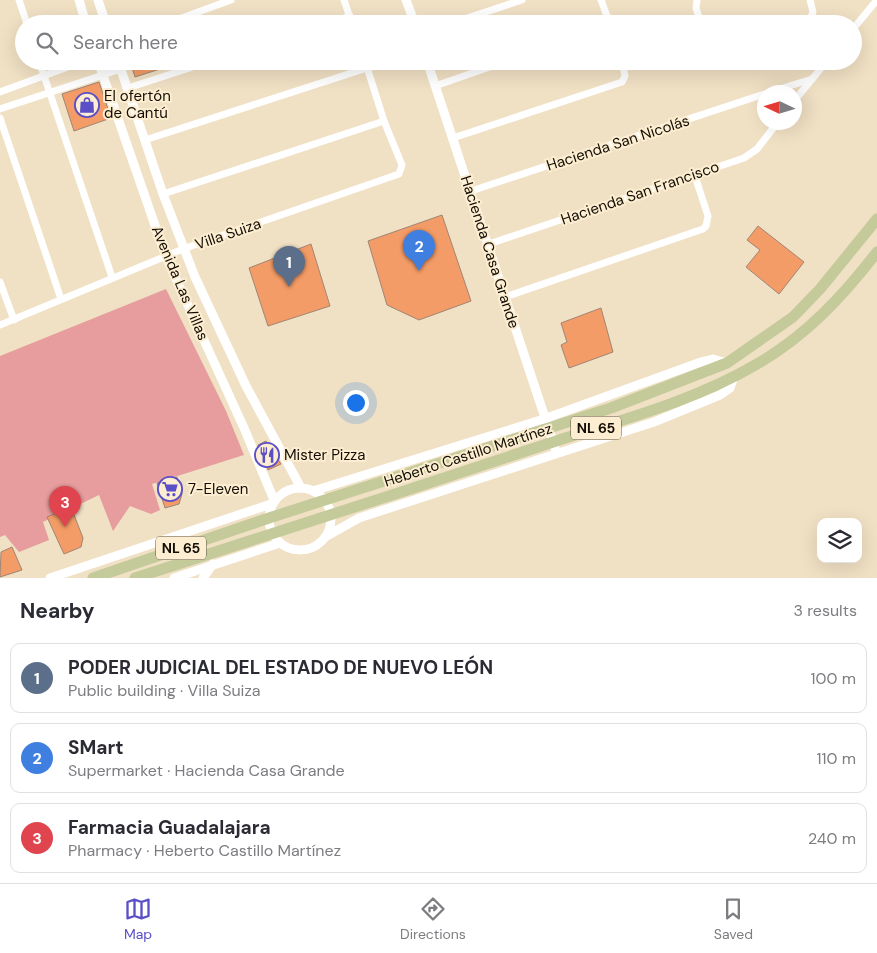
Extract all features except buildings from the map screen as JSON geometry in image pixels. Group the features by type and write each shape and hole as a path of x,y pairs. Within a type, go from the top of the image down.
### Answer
{"main road":[{"name":"Heberto Castillo Martínez","path":"94,578 546,424 636,399 727,363 793,317 820,289 877,219"},
{"name":"Heberto Castillo Martínez","path":"135,578 154,575 277,539 331,516 554,447 708,389 776,353 815,322 852,284 877,252"},
{"path":"727,363 734,376"}],"street":[{"path":"19,0 24,15"},
{"path":"78,0 83,15"},
{"path":"98,0 103,15"},
{"path":"190,15 231,0"},
{"path":"344,0 349,15"},
{"path":"406,0 412,15"},
{"path":"476,15 522,0"},
{"path":"601,0 607,15"},
{"path":"810,0 811,15"},
{"path":"862,18 877,0"},
{"path":"696,2 699,15"},
{"path":"42,70 112,277"},
{"path":"0,92 58,70"},
{"name":"Avenida Las Villas","path":"101,70 166,257 244,428 273,502"},
{"path":"0,109 103,75 111,70"},
{"name":"Avenida Las Villas","path":"121,70 183,249 246,386 300,488"},
{"path":"128,88 183,70"},
{"path":"146,140 351,70"},
{"path":"163,194 384,121 368,70"},
{"name":"Hacienda Casa Grande","path":"430,70 489,244 554,447"},
{"path":"435,86 481,70"},
{"path":"453,138 622,82 624,70"},
{"path":"802,91 819,70"},
{"path":"791,85 812,78"},
{"name":"Hacienda San Nicolás","path":"471,191 757,96"},
{"path":"0,118 61,299"},
{"name":"Villa Suiza","path":"0,325 183,249 395,176 401,171 402,165 384,121"},
{"name":"Hacienda San Francisco","path":"489,244 752,154 772,130"},
{"path":"505,297 702,229 706,226 708,216 694,173"},
{"path":"0,282 14,320"},
{"path":"50,578 273,502 284,493 300,488 314,490 546,424"},
{"path":"273,502 268,518 277,539 291,549 306,550 314,547 325,538 359,518 554,447"},
{"path":"314,490 325,500 331,516 329,531 325,538"},
{"path":"174,578 277,539"},
{"path":"203,578 213,564"}],"shaded area":[{"path":"166,289 226,411 244,455 152,484 160,510 151,514 130,506 113,531 99,495 43,522 49,540 19,552 5,535 0,537 0,356"}],"place":[{"name":"El ofertón de Cantú","path":"87,105"},
{"name":"SMart","path":"419,271"},
{"name":"PODER JUDICIAL DEL ESTADO DE NUEVO LEÓN","path":"289,287"},
{"name":"Mister Pizza","path":"267,455"},
{"name":"7-Eleven","path":"170,489"},
{"name":"Farmacia Guadalajara","path":"65,527"}]}
